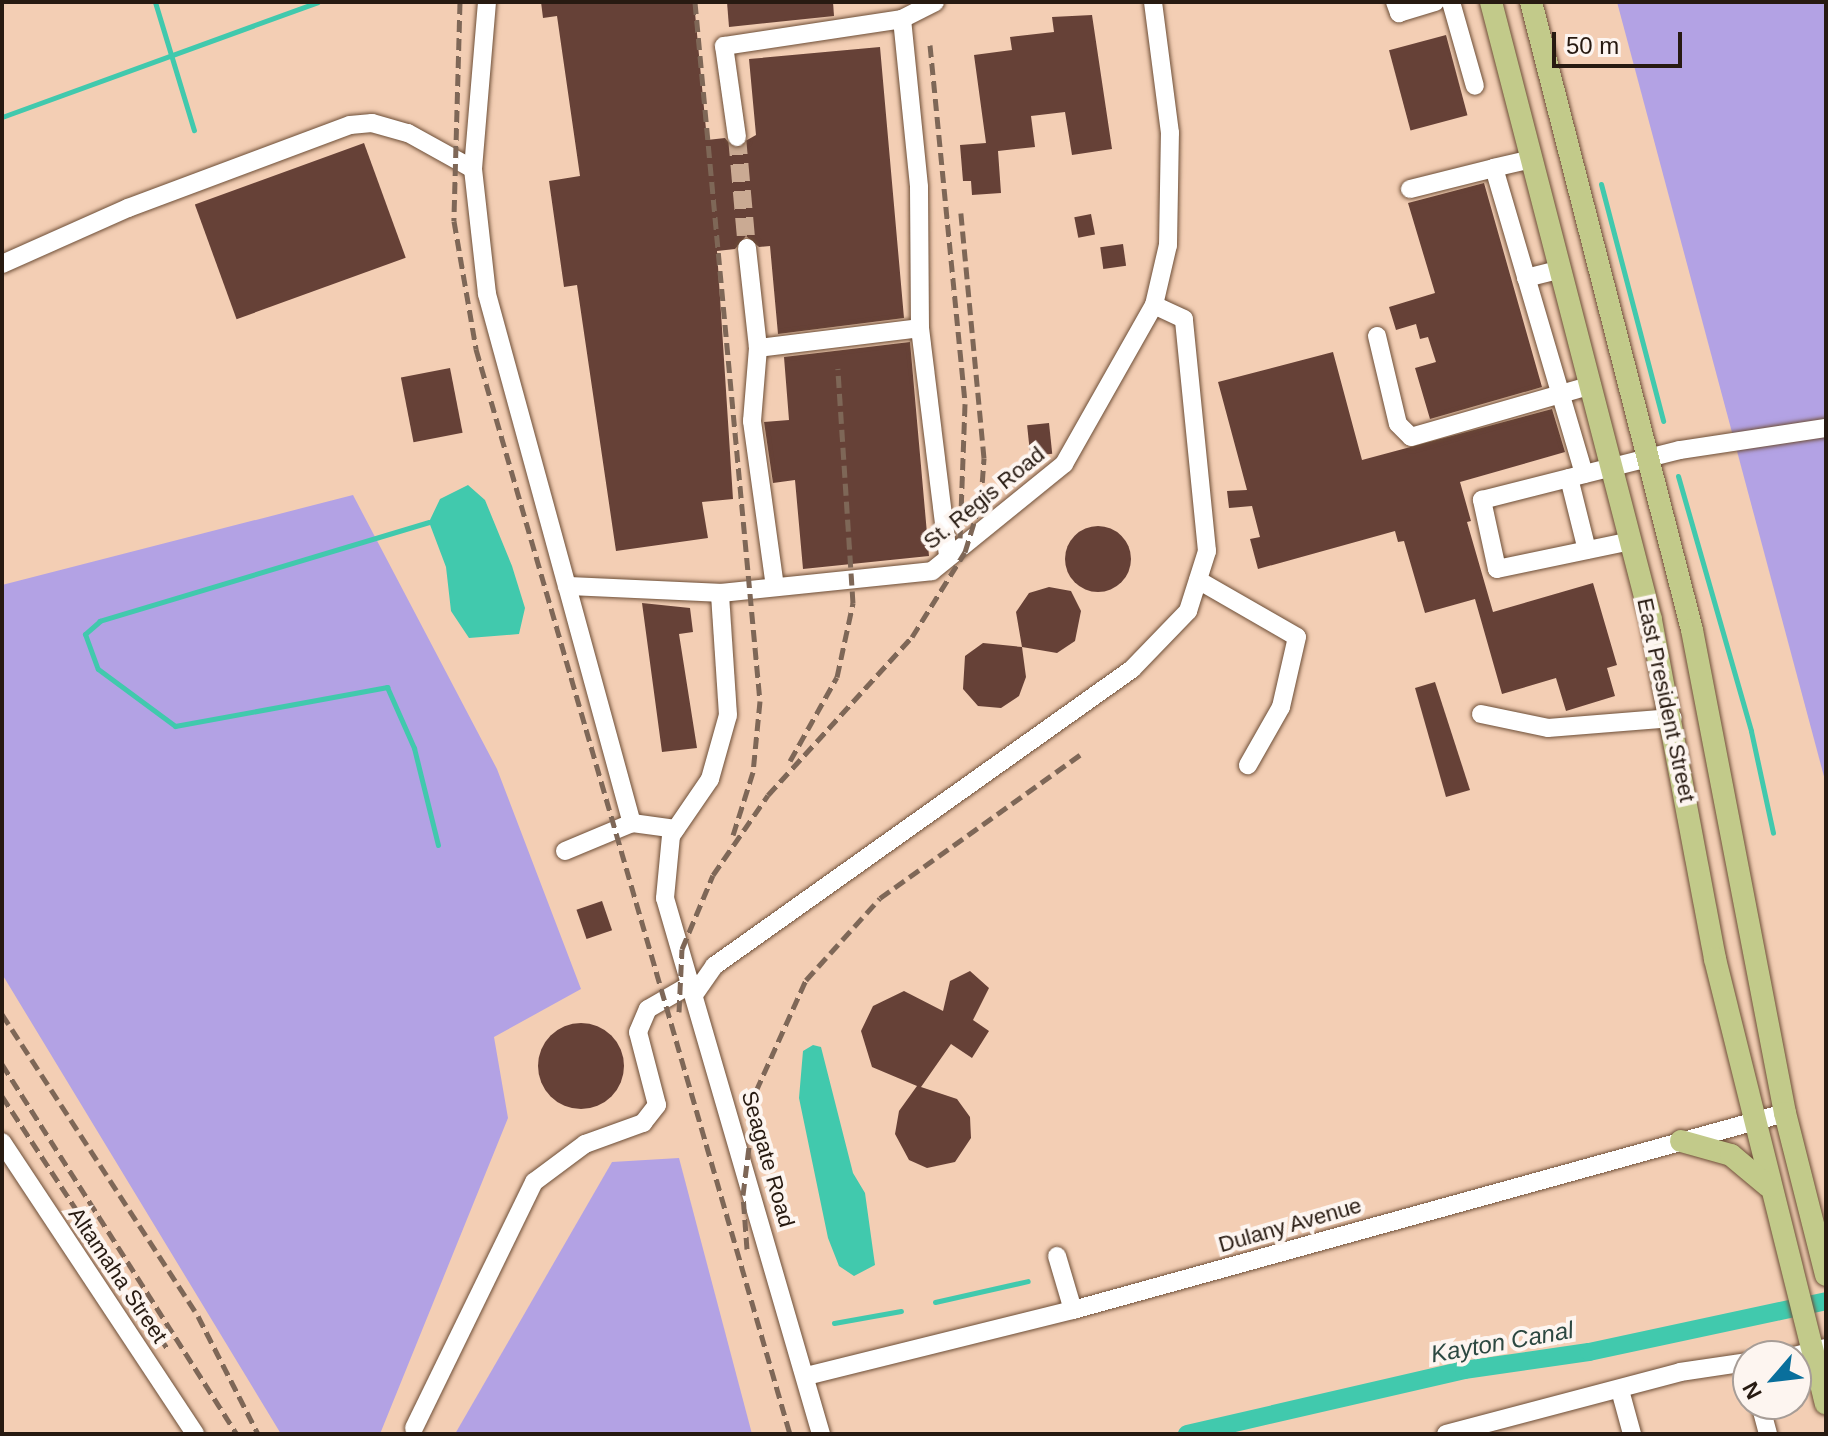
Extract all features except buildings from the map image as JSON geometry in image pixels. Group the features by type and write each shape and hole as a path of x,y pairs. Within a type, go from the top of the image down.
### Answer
{"main road":[{"name":"East President Street","path":"1491,2 1613,467 1673,718 1752,1121 1808,1340"},
{"name":"East President Street","path":"1531,2 1652,458 1737,854 1785,1113 1826,1275"},
{"path":"1673,718 1689,724 1705,745 1737,854"},
{"path":"1681,1141 1731,1155 1768,1186"},
{"name":"East President Street","path":"1812,1354 1826,1403"}],"street":[{"path":"487,2 473,169 487,294 632,823"},
{"path":"737,137 724,46 902,19 933,2"},
{"name":"St. Regis Road","path":"567,586 720,593 932,571 1064,464 1154,305 1172,197 1153,2"},
{"path":"1395,2 1399,13 1435,2"},
{"path":"1451,2 1475,86"},
{"path":"902,19 919,187 920,328 948,556"},
{"path":"2,264 142,202 350,125 372,123 408,133 473,169"},
{"path":"1410,189 1532,159"},
{"path":"1494,168 1562,395 1587,550"},
{"path":"747,248 758,348 752,421 775,587"},
{"path":"1526,278 1561,269"},
{"path":"414,1428 534,1182 585,1144 643,1123 657,1105 638,1032 648,1009 694,988 714,966 1132,669 1188,611 1207,551 1184,319 1154,305"},
{"path":"758,348 920,328"},
{"path":"1377,336 1398,424 1411,437 1592,385"},
{"path":"1631,541 1497,569 1482,500 1652,458 1826,428"},
{"path":"1198,580 1297,637 1281,707 1248,765"},
{"path":"565,851 632,823 676,829 710,779 728,715 720,593"},
{"path":"1481,714 1548,728 1673,718"},
{"name":"Seagate Road","path":"676,829 665,898 694,988 821,1434"},
{"name":"Dulany Avenue","path":"806,1376 1073,1310 1785,1113"},
{"name":"Altamaha Street","path":"4,1149 195,1434"},
{"path":"1057,1256 1073,1310"},
{"path":"1446,1434 1680,1372 1732,1364"},
{"path":"1620,1390 1632,1434"}],"shaded area":[{"path":"1617,2 1826,2 1826,784 1722,395"},
{"path":"353,495 497,769 581,989 494,1037 508,1118 380,1434 281,1434 2,974 2,585"},
{"path":"679,1158 752,1434 455,1434 612,1162"}],"water":[{"path":"468,485 485,500 512,566 525,608 519,634 469,638 451,611 446,567 429,522 440,499"},
{"path":"813,1045 821,1047 853,1173 865,1193 875,1265 854,1276 839,1266 828,1238 799,1098 803,1051"}],"waterway":[{"path":"155,2 194,130"},
{"path":"2,117 318,2"},
{"path":"1601,184 1663,421"},
{"path":"1678,476 1751,731 1773,833"},
{"path":"429,522 100,621 85,634 98,669 175,726 387,687 414,748 438,845"},
{"path":"935,1302 1028,1281"},
{"name":"Kayton Canal","path":"1187,1434 1464,1370 1589,1352 1826,1301"},
{"path":"834,1323 901,1311"}],"tunnel":[{"path":"737,137 747,248"}],"railway":[{"path":"460,2 454,221 476,349 790,1434"},
{"path":"695,2 760,701 753,772 733,835"},
{"path":"930,45 965,404 960,538"},
{"path":"679,1012 682,949 713,875 768,795 912,637 965,552 981,500 984,458 961,213"},
{"path":"790,761 837,677 853,603 838,368"},
{"path":"747,1249 743,1195 756,1091 806,980 880,898 1084,752"},
{"path":"2,1014 198,1316 258,1434"},
{"path":"2,1064 237,1434"},
{"path":"2,1096 169,1351"}]}
